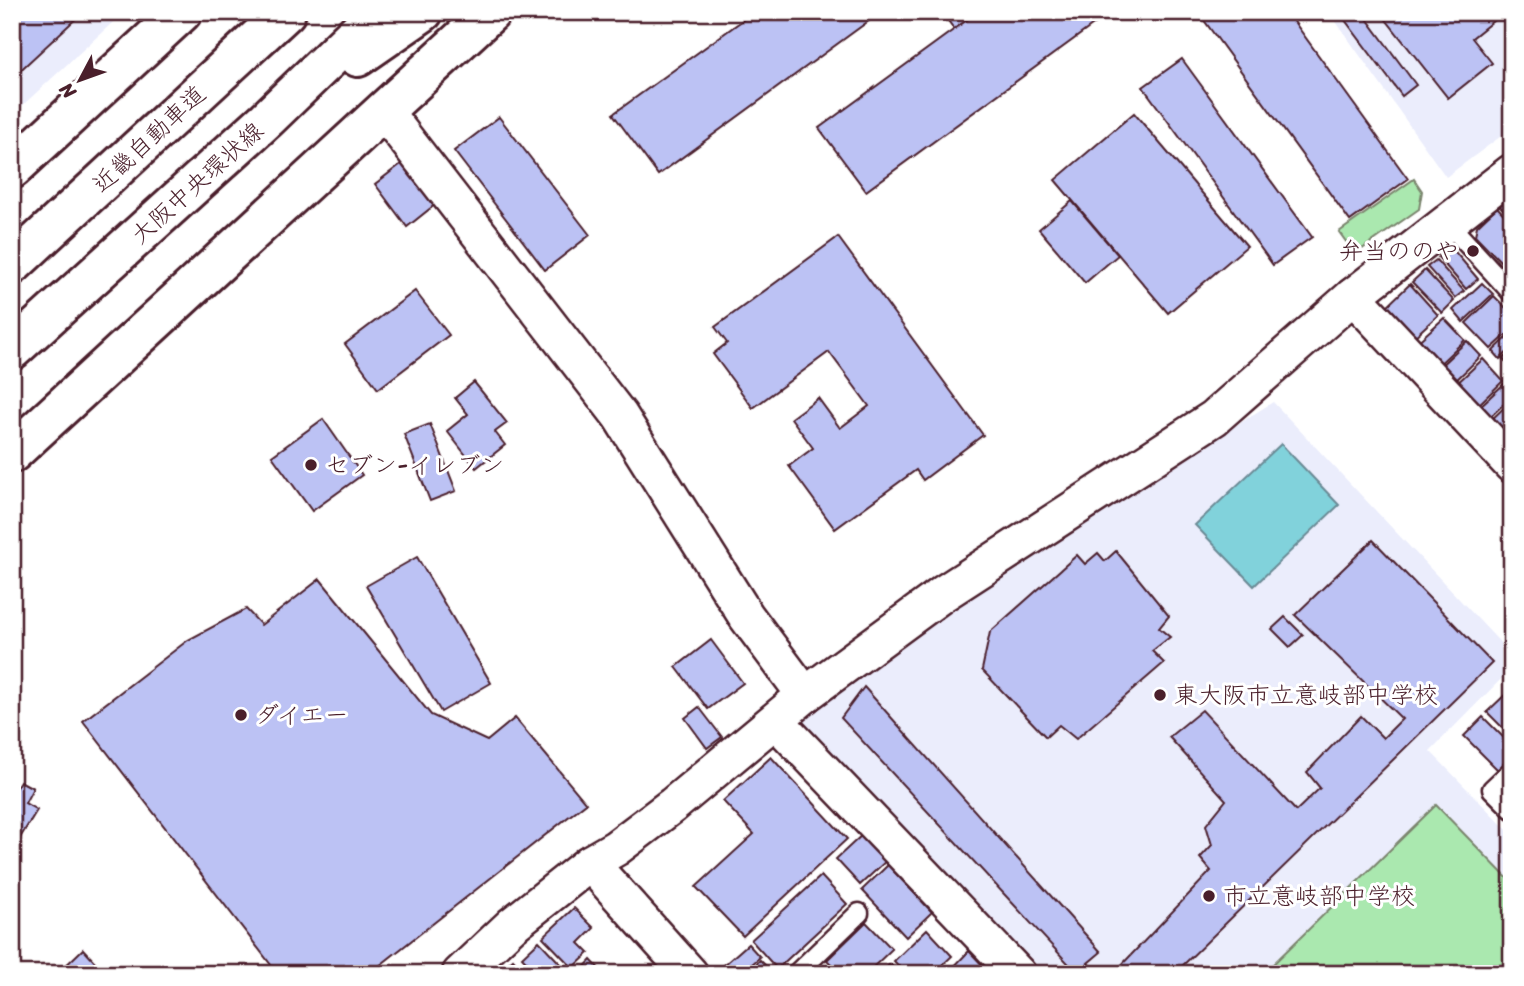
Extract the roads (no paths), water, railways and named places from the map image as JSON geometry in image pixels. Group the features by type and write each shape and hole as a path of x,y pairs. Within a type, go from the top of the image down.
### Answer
{"main road":[{"path":"12,169 181,12"},
{"name":"近畿自動車道","path":"12,265 286,12"},
{"name":"大阪中央環状線","path":"12,350 267,119 378,12"},
{"path":"267,119 423,12"},
{"path":"12,453 491,12"}],"street":[{"path":"384,111 620,416 746,615 806,695"},
{"path":"460,974 512,925 590,863 616,848 673,805 806,695 944,593 1214,418 1353,296 1512,172"},
{"path":"1353,296 1512,466"},
{"path":"776,721 1018,974"},
{"path":"590,863 682,971"}],"lane":[{"path":"1447,222 1512,293"},
{"path":"1512,770 1492,789 1512,809"},
{"path":"796,974 859,913"}],"water":[{"path":"1281,444 1339,505 1254,586 1195,525"}],"place":[{"name":"弁当ののや","path":"1473,251"},
{"name":"セブン-イレブン","path":"311,465"},
{"name":"東大阪市立意岐部中学校","path":"1160,695"},
{"name":"ダイエー","path":"241,715"},
{"name":"市立意岐部中学校","path":"1209,896"}]}
